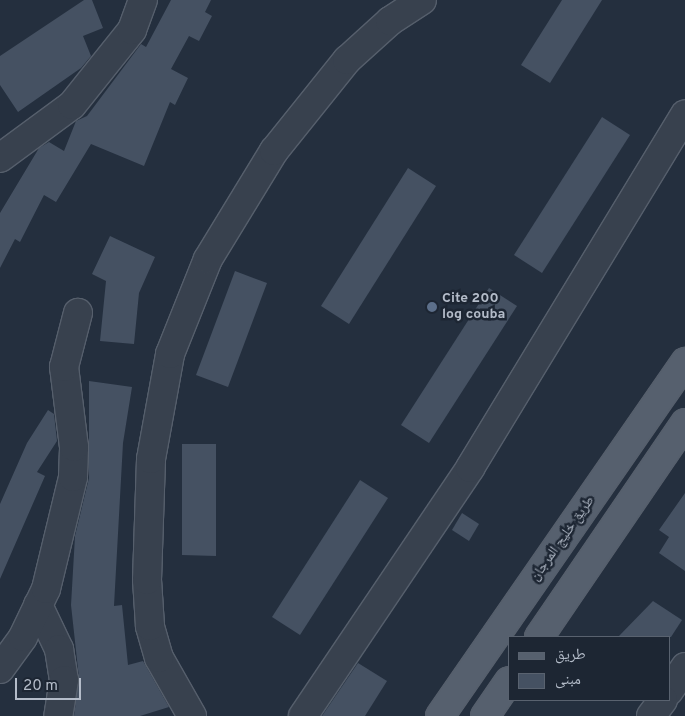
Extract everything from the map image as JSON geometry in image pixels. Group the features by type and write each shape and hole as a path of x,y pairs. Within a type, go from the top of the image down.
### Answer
{"main road":[{"name":"طريق خليج المرجان","path":"440,716 685,362"},
{"path":"540,636 685,423"},
{"path":"485,716 508,682"}],"street":[{"path":"0,158 72,105 132,30 143,0"},
{"path":"192,716 159,658 147,580 151,460 170,354 208,259 274,151 347,60 390,21 422,0"},
{"path":"303,716 470,468 685,114"},
{"path":"0,669 38,606 73,477 74,446 64,367 78,313"},
{"path":"38,606 59,649 64,680 58,716"},
{"path":"670,690 685,667"},
{"path":"652,716 662,701"}],"building":[{"path":"84,0 92,0 103,28 83,36 91,56 81,68 18,112 0,85 0,56"},
{"path":"171,0 211,0 205,12 212,16 199,41 189,36 171,69 188,78 175,105 170,102 144,166 91,144 56,202 44,195 20,242 15,239 0,268 0,213 39,148 49,142 64,151 76,121 87,116 141,44 146,47"},
{"path":"562,0 602,0 550,83 521,65"},
{"path":"602,117 630,135 542,273 514,255"},
{"path":"408,168 436,186 349,324 321,306"},
{"path":"110,236 155,257 139,293 134,344 100,341 106,281 92,274"},
{"path":"235,271 267,283 228,387 196,375"},
{"path":"489,288 517,306 429,443 401,425"},
{"path":"89,381 132,387 123,443 114,606 122,605 128,665 143,661 169,707 140,716 74,716 79,678 71,605 75,536 89,478"},
{"path":"48,410 54,414 57,441 37,472 45,476 0,579 0,504 27,443"},
{"path":"182,444 216,444 216,556 182,555"},
{"path":"360,480 388,498 300,635 272,617"},
{"path":"685,493 685,571 659,553 669,537 659,530"},
{"path":"462,513 479,524 469,541 452,530"},
{"path":"653,601 682,620 671,637 619,636"},
{"path":"358,663 387,681 365,716 322,716"}],"place":[{"name":"Cite 200 log couba","path":"432,307"}]}
